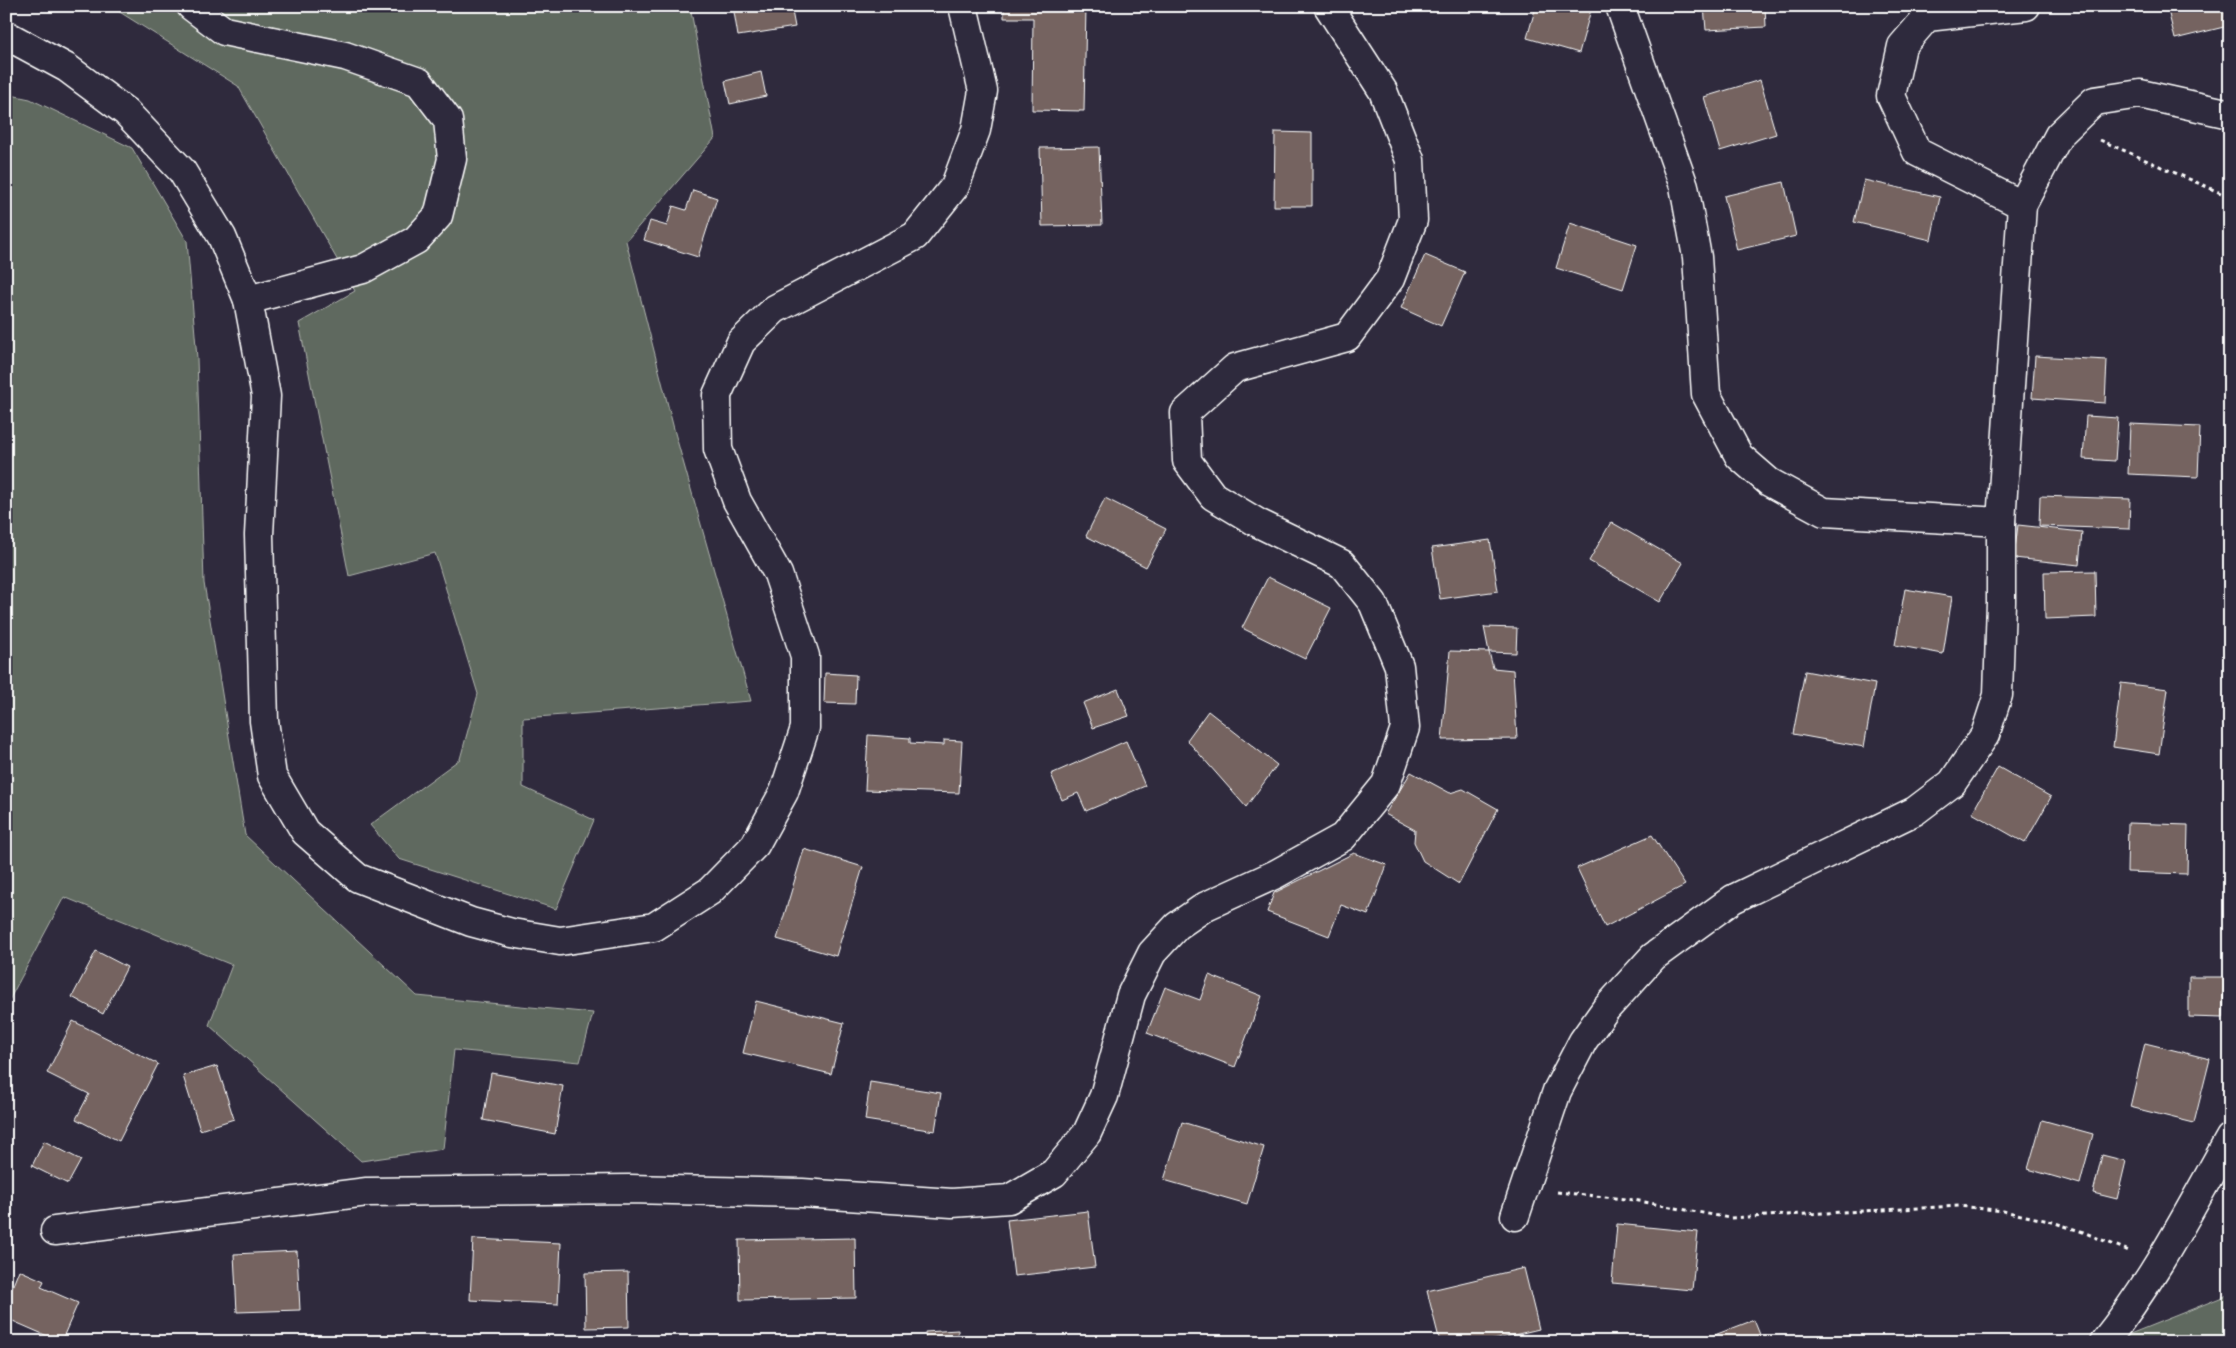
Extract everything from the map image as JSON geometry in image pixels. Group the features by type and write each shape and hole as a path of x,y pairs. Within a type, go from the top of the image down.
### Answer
{"street":[{"path":"191,6 224,31 344,56 419,82 448,120 452,159 438,216 416,240 363,269 248,300"},
{"path":"6,35 67,68 126,112 182,171 222,237 248,300 266,396 259,535 264,721 272,776 305,832 358,878 471,922 512,933 560,941 654,927 710,891 755,845 784,792 805,728 804,656 778,574 737,500 718,448 717,395 741,342 775,308 915,236 955,186 976,130 983,91 963,6"},
{"path":"55,1230 367,1192 628,1189 802,1193 952,1203 1010,1200 1054,1173 1087,1133 1104,1096 1130,995 1152,953 1177,926 1206,906 1276,874 1343,837 1386,784 1405,728 1399,666 1373,603 1342,564 1258,523 1213,496 1187,461 1185,412 1235,368 1347,337 1390,279 1413,220 1410,160 1383,91 1328,6"},
{"path":"1620,6 1684,186 1697,257 1706,394 1739,456 1769,482 1824,512 2001,522"},
{"path":"2022,206 1917,152 1891,96 1902,46 1927,17 2026,6"},
{"path":"1515,1216 1557,1091 1582,1041 1605,1010 1653,957 1733,899 1915,811 1952,783 1985,735 1998,694 2001,522 2022,206 2059,135 2094,101 2140,94 2230,114"},
{"path":"2104,1342 2121,1321 2176,1234 2230,1138"}],"path":[{"path":"2069,126 2230,197"},
{"path":"1524,1188 1634,1200 1729,1218 1959,1206 2003,1211 2083,1232 2158,1263"}],"shaded area":[{"path":"110,6 690,6 715,138 626,241 675,433 751,701 523,718 523,787 594,820 556,909 399,859 370,825 460,759 478,694 435,553 349,576 299,323 355,291 238,86"},
{"path":"6,94 30,99 132,148 187,241 197,358 204,583 245,835 417,996 593,1013 580,1062 454,1050 443,1149 361,1161 209,1025 232,965 64,897 6,1006"},
{"path":"2230,1294 2230,1342 2110,1342"}],"building":[{"path":"733,6 791,6 795,27 738,36"},
{"path":"1004,6 1086,6 1084,111 1032,110 1033,18 1004,18"},
{"path":"1536,6 1592,6 1579,53 1527,38"},
{"path":"1704,6 1765,6 1766,27 1706,30"},
{"path":"2167,6 2224,6 2228,26 2175,39"},
{"path":"761,72 766,96 730,104 725,81"},
{"path":"1760,80 1776,134 1720,151 1704,97"},
{"path":"1275,132 1312,133 1312,206 1274,206"},
{"path":"1099,147 1102,225 1042,226 1040,148"},
{"path":"1864,180 1940,197 1931,240 1854,222"},
{"path":"1784,182 1796,236 1737,250 1724,196"},
{"path":"693,190 717,198 698,257 644,240 650,221 667,226 673,206 686,210"},
{"path":"1570,223 1637,245 1623,289 1556,268"},
{"path":"1425,255 1465,272 1441,326 1401,308"},
{"path":"2035,356 2107,360 2105,403 2032,398"},
{"path":"2086,416 2118,418 2115,461 2083,459"},
{"path":"2130,424 2200,427 2198,477 2128,474"},
{"path":"2040,496 2130,499 2129,529 2039,526"},
{"path":"1105,498 1166,529 1146,567 1086,536"},
{"path":"1611,522 1683,563 1660,602 1589,561"},
{"path":"2018,525 2082,532 2079,565 2014,558"},
{"path":"1490,540 1498,591 1440,599 1432,548"},
{"path":"2095,571 2096,617 2045,619 2044,572"},
{"path":"1268,577 1331,608 1305,659 1242,628"},
{"path":"1905,589 1952,597 1943,654 1895,645"},
{"path":"1484,627 1517,628 1516,653 1489,652"},
{"path":"1450,651 1489,652 1493,668 1513,670 1517,739 1442,740"},
{"path":"1805,671 1875,684 1864,747 1793,734"},
{"path":"825,673 856,675 855,704 824,703"},
{"path":"2121,683 2168,689 2159,754 2113,747"},
{"path":"1118,689 1129,716 1093,728 1083,703"},
{"path":"1208,711 1277,765 1246,807 1187,740"},
{"path":"868,735 910,738 910,743 944,745 944,740 962,741 959,793 865,790"},
{"path":"1126,741 1145,786 1086,811 1078,793 1062,800 1051,774"},
{"path":"1998,767 2051,797 2025,843 1972,813"},
{"path":"1411,772 1450,793 1463,789 1498,809 1459,884 1423,861 1414,842 1415,830 1385,814"},
{"path":"2128,823 2188,825 2187,874 2127,872"},
{"path":"1652,835 1685,885 1605,927 1577,868"},
{"path":"804,849 863,867 836,956 777,939"},
{"path":"1354,853 1387,865 1368,915 1341,905 1329,936 1267,912 1274,893"},
{"path":"96,951 127,967 103,1014 72,997"},
{"path":"1209,975 1262,996 1235,1067 1147,1033 1165,987 1200,1000"},
{"path":"2189,977 2224,977 2223,1018 2189,1017"},
{"path":"756,1001 844,1023 831,1074 743,1053"},
{"path":"73,1021 158,1064 119,1141 76,1119 89,1094 47,1073"},
{"path":"2145,1043 2210,1059 2194,1123 2130,1107"},
{"path":"217,1066 234,1119 200,1130 183,1076"},
{"path":"491,1073 563,1086 555,1134 483,1120"},
{"path":"870,1082 941,1093 935,1131 865,1120"},
{"path":"2042,1120 2093,1134 2080,1184 2028,1169"},
{"path":"1182,1122 1264,1147 1247,1204 1164,1180"},
{"path":"44,1141 81,1160 68,1184 32,1166"},
{"path":"2102,1155 2126,1161 2117,1199 2093,1193"},
{"path":"1088,1211 1095,1267 1014,1276 1007,1220"},
{"path":"1617,1224 1698,1232 1692,1290 1612,1283"},
{"path":"855,1238 856,1298 740,1300 739,1240"},
{"path":"473,1239 561,1243 558,1304 470,1300"},
{"path":"297,1251 300,1310 237,1312 234,1254"},
{"path":"1524,1268 1539,1329 1485,1342 1440,1342 1427,1291"},
{"path":"19,1270 44,1281 41,1287 78,1303 61,1342 6,1318 6,1287 11,1290"},
{"path":"628,1272 629,1327 586,1328 585,1273"},
{"path":"1754,1320 1763,1342 1714,1342 1712,1336"},
{"path":"958,1330 958,1342 926,1342 925,1332"}]}
